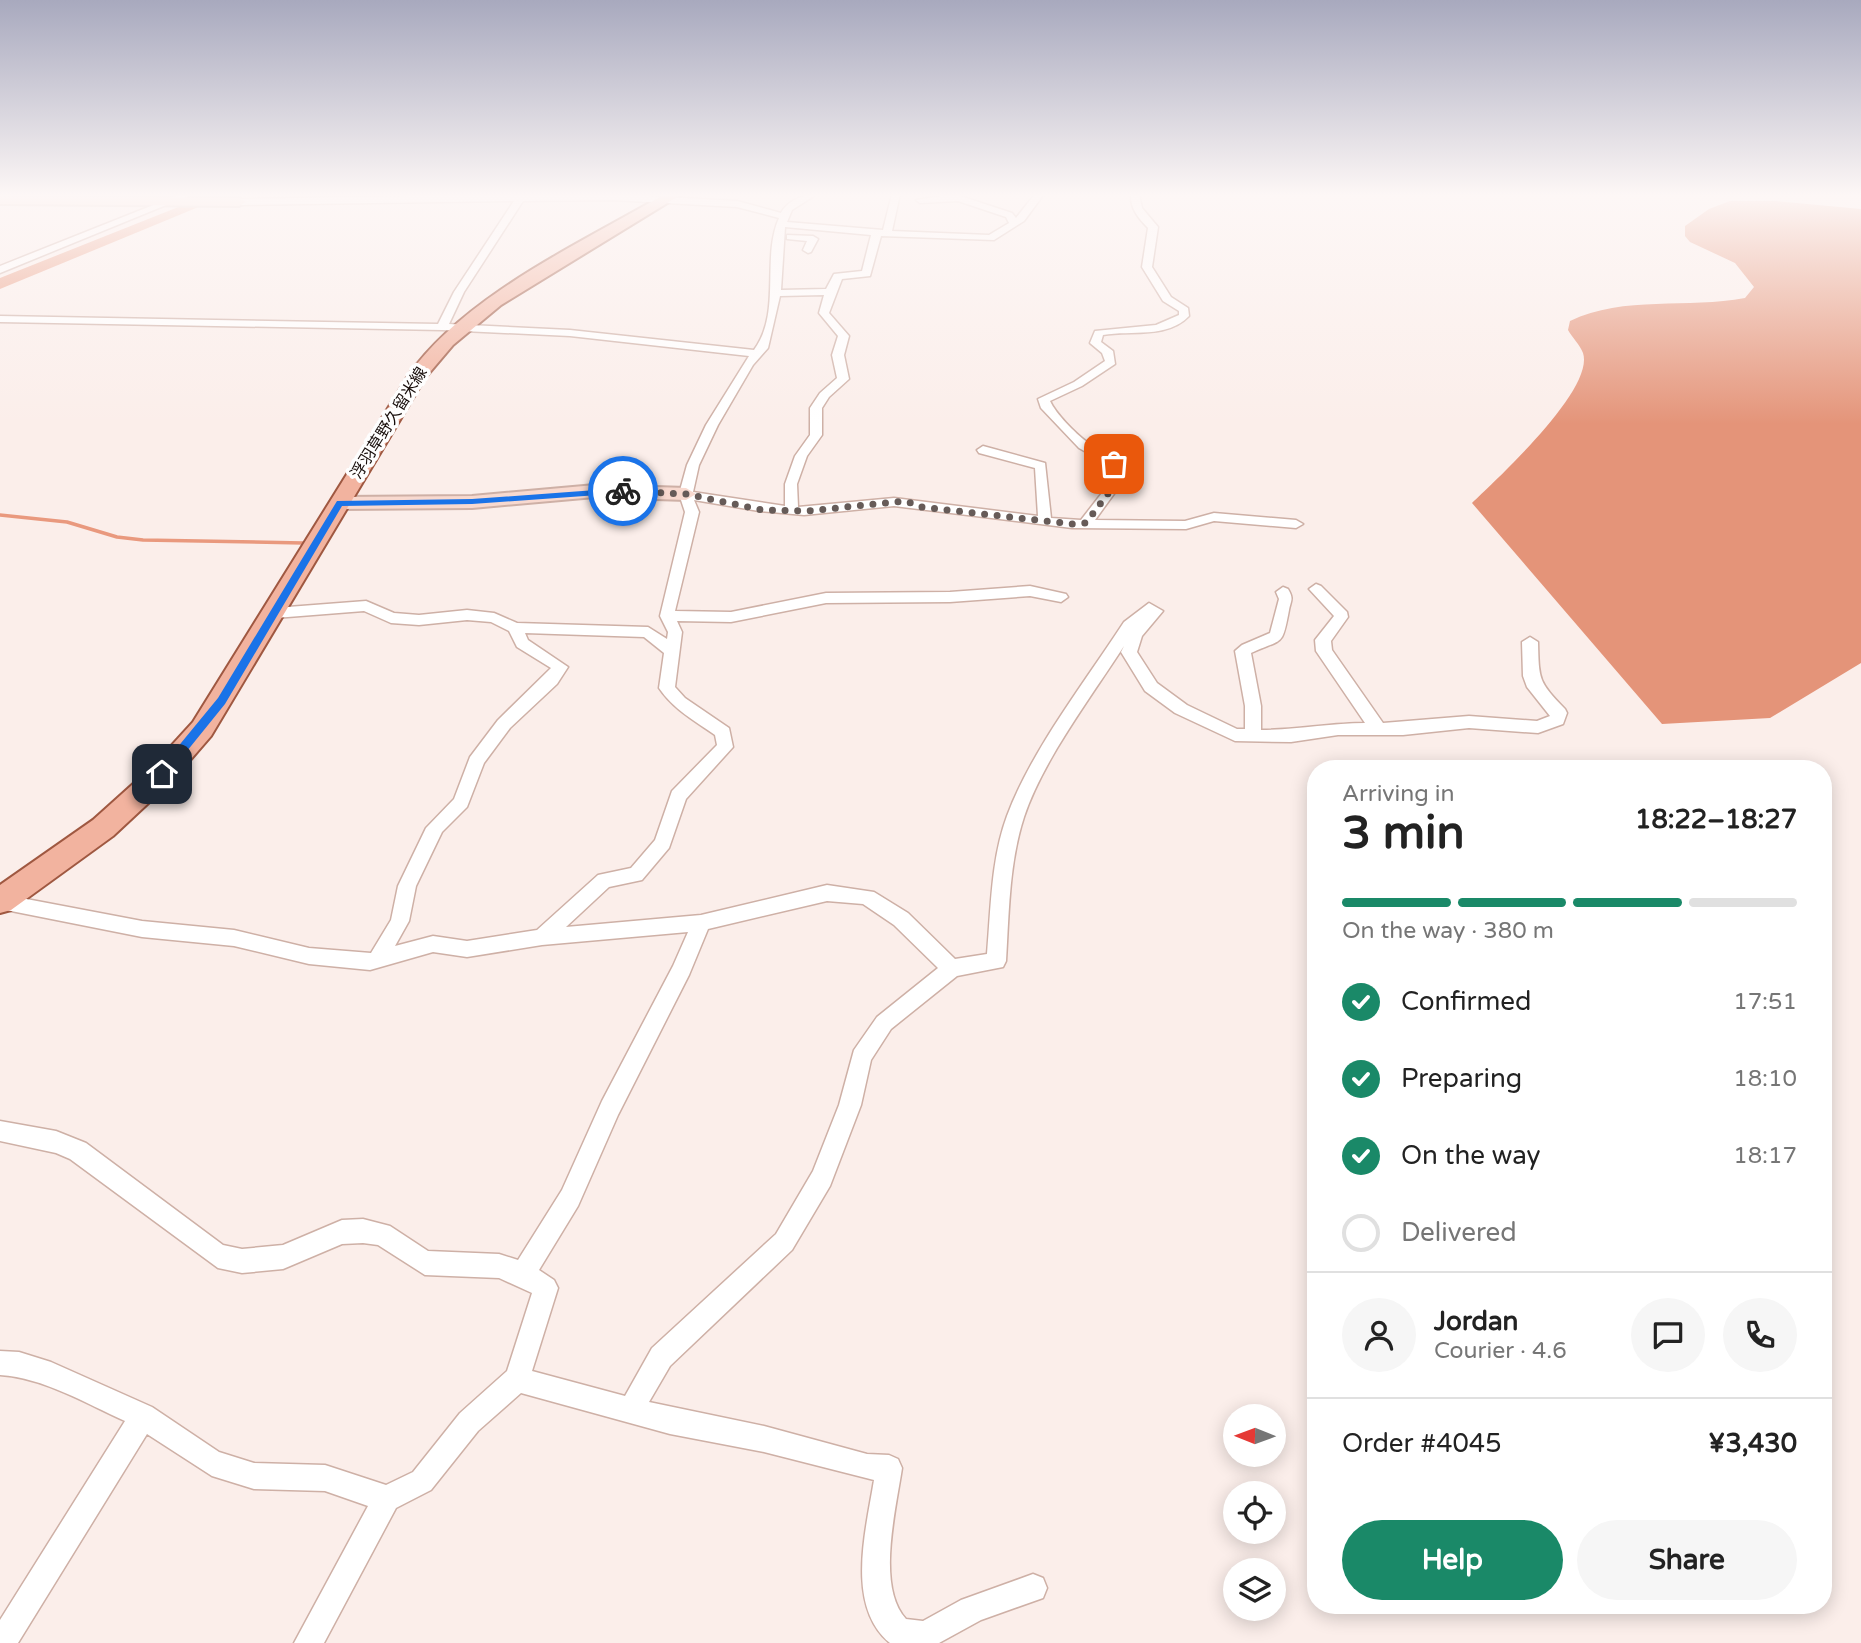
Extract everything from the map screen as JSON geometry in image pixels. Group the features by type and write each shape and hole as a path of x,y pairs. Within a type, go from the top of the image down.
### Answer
{"main road":[{"name":"浮羽草野久留米線","path":"0,901 103,828 162,774 202,729 275,613 416,376 450,329 546,271"}],"street":[{"path":"450,329 459,292 473,271"},
{"path":"541,937 604,880 636,874 663,843 678,796 725,747 723,732 679,702 667,688 675,632 667,616 692,512 686,494 702,446 768,332 776,293 777,271"},
{"path":"792,510 791,485 802,456 816,435 816,408 824,395 843,379 844,373 838,355 844,345 844,337 824,313 830,292 838,276 866,274 867,271"},
{"path":"1086,523 1118,480 1118,472 1106,457 1083,446 1045,405 1044,399 1078,384 1111,362 1107,351 1095,342 1099,333 1150,328 1179,321 1184,316 1184,310 1167,299 1149,271"},
{"path":"776,293 830,292"},
{"path":"0,318 570,333 757,354"},
{"path":"983,450 1041,466 1045,522"},
{"path":"340,503 472,502 595,491 686,494 762,510 906,501 921,507 1045,522 1186,526 1214,517 1296,524"},
{"path":"1316,589 1340,612 1341,617 1323,640 1324,651 1378,729"},
{"path":"667,616 731,617 826,598 950,597 1030,590 1061,597"},
{"path":"1253,737 1252,706 1243,651 1275,638 1281,626 1279,609 1286,599 1283,592"},
{"path":"275,613 366,606 391,618 419,620 467,615 494,618 514,628 648,632 671,650"},
{"path":"631,1410 661,1357 784,1242 822,1178 850,1105 862,1057 884,1023 952,968 996,961 1003,869 1015,818 1031,780 1129,625 1149,608 1156,611 1135,634 1129,652 1151,687 1212,726 1235,735 1253,737 1403,729 1469,722 1549,724 1557,720 1559,713 1535,687 1531,677 1530,642"},
{"path":"377,961 400,921 407,886 435,828 461,802 476,761 504,724 551,680 560,667 522,643 514,628"},
{"path":"0,901 142,929 234,938 309,956 377,961 433,944 467,949 541,937 701,923 828,893 867,897 901,919 932,952 952,968"},
{"path":"523,1274 570,1198 610,1108 682,970 701,923"},
{"path":"0,1131 56,1142 78,1151 218,1256 242,1261 283,1257 342,1232 363,1231 382,1234 425,1263 499,1266 523,1274 546,1288 517,1379 469,1422 422,1481 387,1499 308,1643"},
{"path":"0,1363 19,1364 51,1375 143,1416 212,1464 254,1476 325,1478 387,1499"},
{"path":"517,1379 670,1421 764,1439 867,1467 889,1468 877,1561 877,1595 883,1621 893,1632 906,1638 923,1636 986,1603 1033,1588"},
{"path":"2,1643 143,1416"}],"shaded area":[{"path":"1741,271 1861,271 1861,663 1770,718 1662,724 1472,503 1541,432 1574,388 1583,369 1583,353 1568,330 1570,321 1591,313 1634,305 1745,298 1754,287"}],"waterway":[{"path":"0,284 33,271"},
{"path":"0,515 67,522 117,537 143,540 303,543"}],"way so far":[{"path":"623,491 686,494 762,510 807,511 906,501 921,507 1072,524 1086,523 1118,480 1114,464"}],"route":[{"path":"162,774 202,729 221,701 340,503 472,502 623,491"}]}
